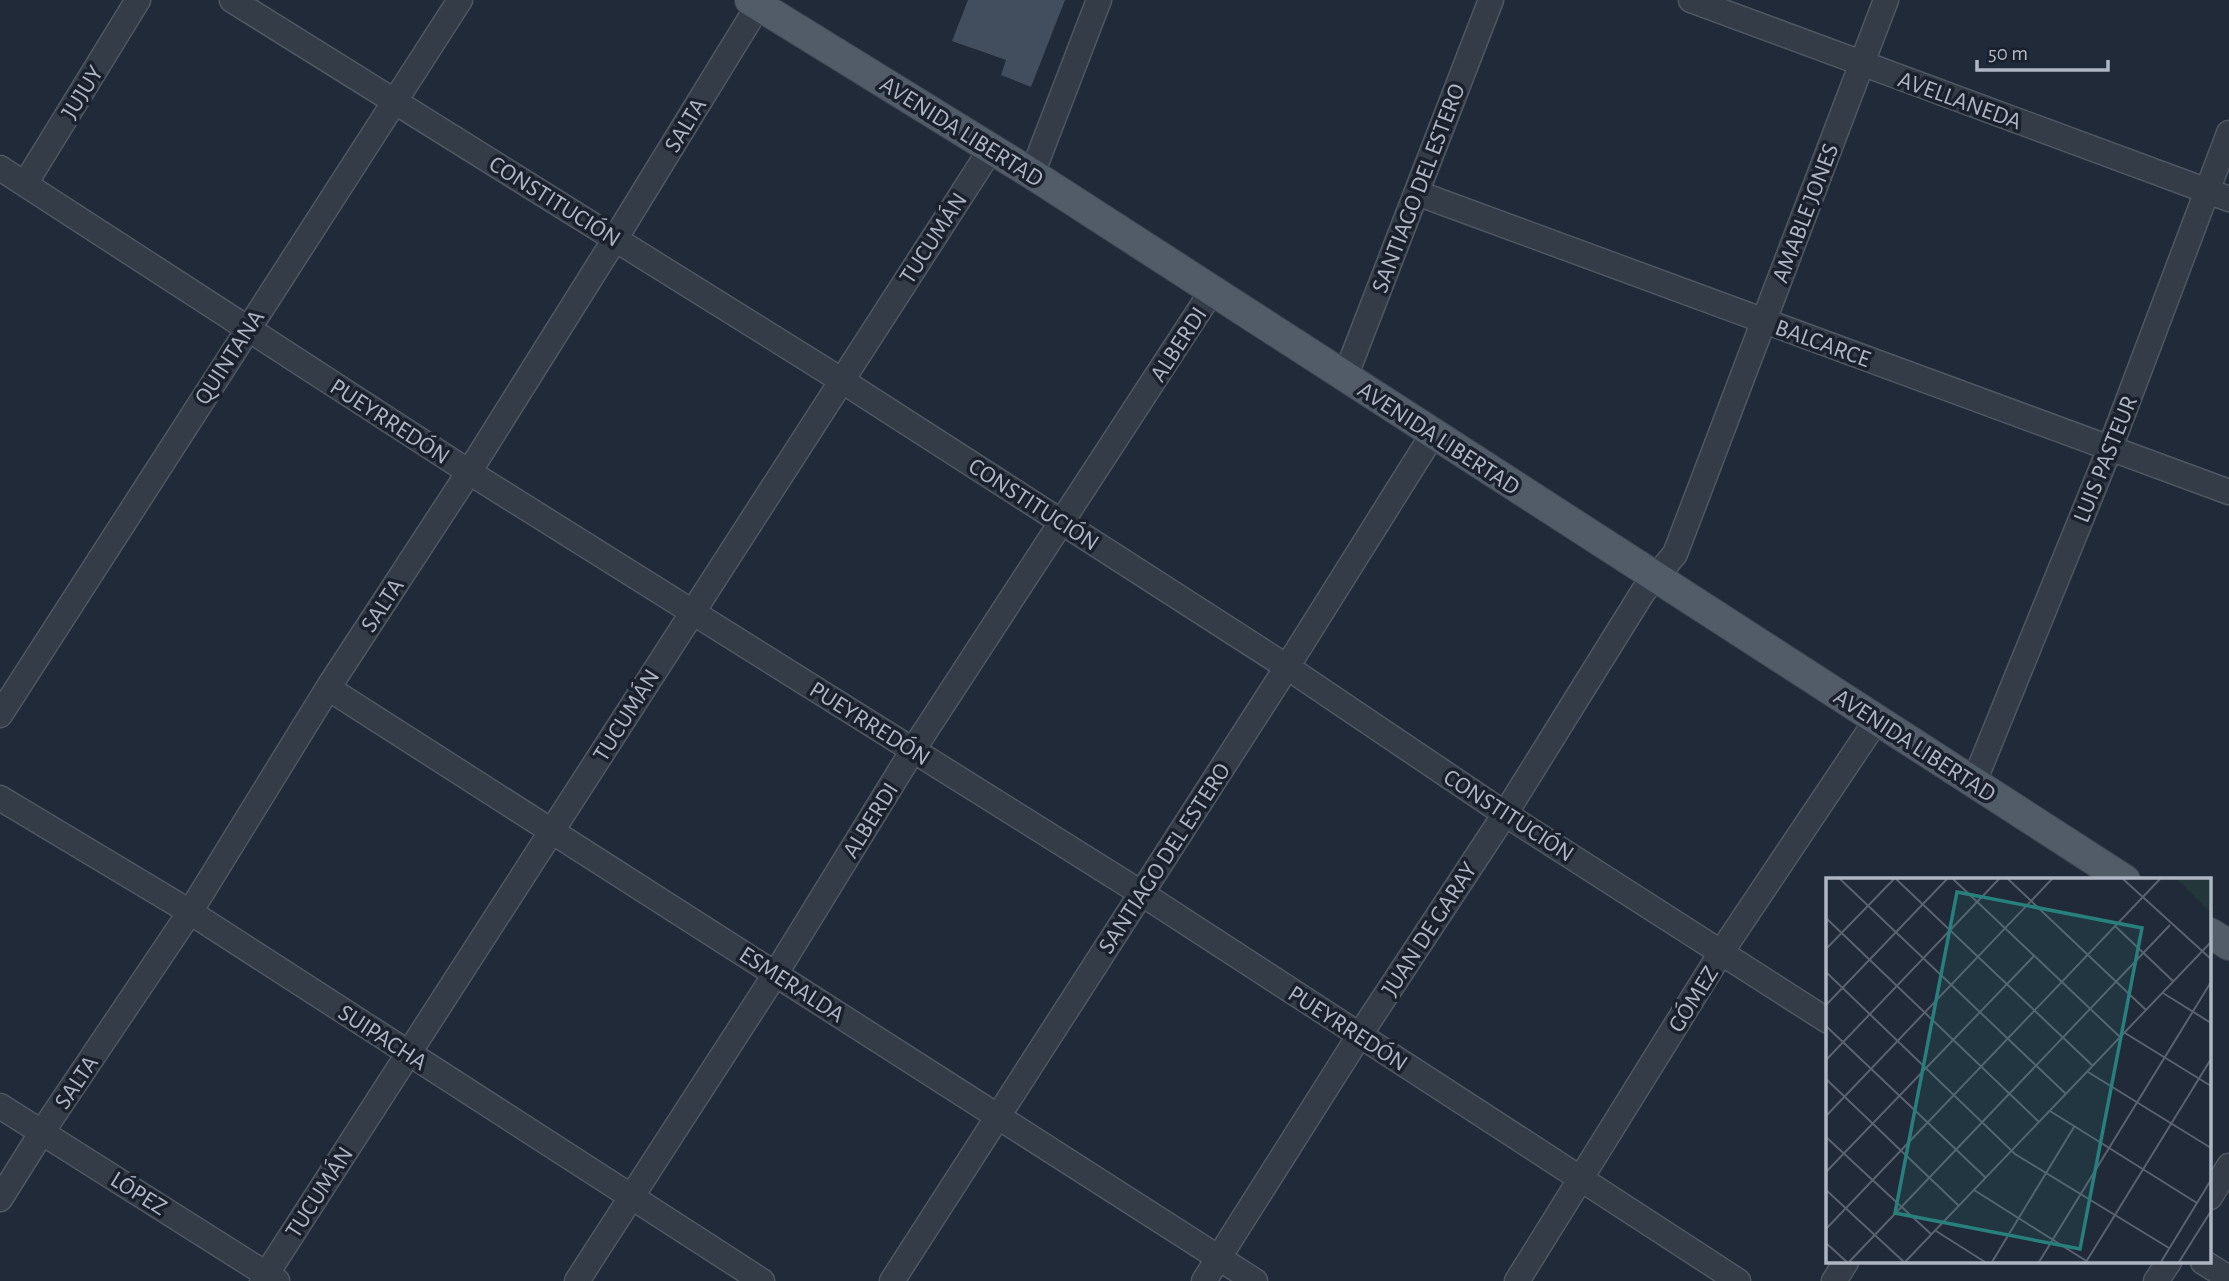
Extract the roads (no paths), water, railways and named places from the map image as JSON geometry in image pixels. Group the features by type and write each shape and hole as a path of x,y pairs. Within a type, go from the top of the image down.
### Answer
{"main road":[{"name":"AVENIDA LIBERTAD","path":"754,3 1031,174 1974,782 2093,872 2117,878"},
{"path":"2212,934 2229,945"}],"street":[{"name":"JUJUY","path":"25,184 138,0"},
{"name":"CONSTITUCIÓN","path":"232,0 841,380 1287,667 1504,814 1826,1019"},
{"name":"QUINTANA","path":"0,715 460,0"},
{"path":"1031,174 1099,0"},
{"name":"SANTIAGO DEL ESTERO","path":"1345,377 1491,0"},
{"name":"AVELLANEDA","path":"1691,0 2219,195"},
{"name":"AMABLE JONES","path":"1654,577 1675,554 1886,0"},
{"name":"SALTA","path":"0,1199 190,912 328,688 469,472 615,239 754,3"},
{"name":"LUIS PASTEUR","path":"1974,782 2110,448 2219,195 2229,133"},
{"name":"TUCUMÁN","path":"268,1279 691,612 991,149"},
{"name":"PUEYRREDÓN","path":"0,167 469,472 1141,893 1738,1281"},
{"name":"BALCARCE","path":"1417,193 2229,492"},
{"name":"ALBERDI","path":"577,1281 776,973 913,750 1212,291"},
{"name":"SANTIAGO DEL ESTERO","path":"892,1281 1287,667 1433,434"},
{"name":"JUAN DE GARAY","path":"1204,1281 1654,577"},
{"name":"ESMERALDA","path":"328,688 1255,1281"},
{"name":"GÓMEZ","path":"1517,1281 1722,951 1876,721"},
{"name":"SUIPACHA","path":"0,799 190,912 762,1281"},
{"name":"LÓPEZ","path":"0,1106 268,1279"},
{"path":"2212,1194 2229,1166"},
{"path":"1834,1281 1845,1264"},
{"path":"2157,1281 2168,1264"},
{"path":"2206,1264 2229,1278"}]}
